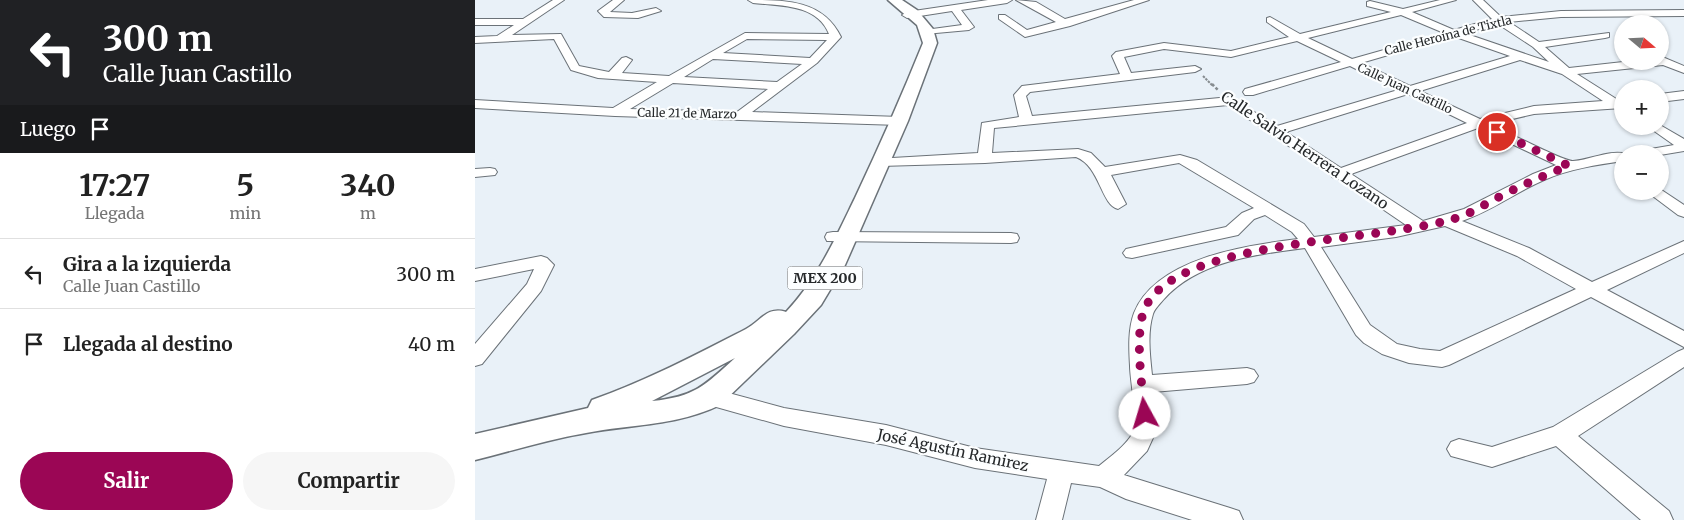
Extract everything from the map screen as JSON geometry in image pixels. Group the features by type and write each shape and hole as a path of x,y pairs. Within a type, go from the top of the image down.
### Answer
{"main road":[{"name":"MEX 200","path":"475,447 603,413 758,334 795,303 840,237 880,162 893,121 922,44 919,27 911,15 885,0"},
{"name":"MEX 200","path":"475,436 603,413 671,410 697,404 717,391 785,328 812,299 833,265 840,237 879,144 893,121 930,44 929,32 895,0"},
{"path":"698,366 712,371 719,377 717,391"},
{"path":"671,380 665,393 666,403 671,410"}],"street":[{"path":"475,52 559,0"},
{"path":"619,0 603,11 607,15 632,17 656,11"},
{"path":"753,0 804,6 819,12 833,25 836,38"},
{"path":"911,15 1007,0"},
{"path":"1021,0 1033,4 1066,24"},
{"path":"1003,17 1025,34 1066,24 1143,0"},
{"path":"1127,77 1119,56 1120,54 1164,46 1231,54 1451,0"},
{"path":"1478,0 1499,20 1541,49 1566,72 1614,101"},
{"path":"1625,2 1644,14"},
{"path":"1369,4 1400,11 1453,33 1566,72 1614,66"},
{"path":"929,32 969,26 955,9"},
{"path":"1360,12 1375,18"},
{"path":"1275,130 1541,49 1605,35 1561,14"},
{"name":"Calle Heroína de Tixtla","path":"1249,92 1499,20 1561,14 1684,14"},
{"name":"Calle Juan Castillo","path":"1270,20 1297,37 1569,166"},
{"path":"475,22 525,22"},
{"path":"475,40 557,36 575,68 598,75 778,86"},
{"path":"615,112 745,36 836,38"},
{"path":"741,115 813,61 836,38"},
{"path":"711,56 813,61"},
{"path":"618,76 615,72 626,60"},
{"path":"1669,64 1684,70"},
{"path":"1027,121 1020,95 1022,90 1047,85 1195,69"},
{"path":"1669,97 1684,95"},
{"path":"985,159 987,126 1154,108 1209,105 1230,101"},
{"name":"Calle Salvio Herrera Lozano","path":"1230,101 1337,174 1419,226"},
{"name":"Calle 21 de Marzo","path":"475,104 615,112 893,121"},
{"path":"1337,174 1479,123 1534,110 1614,105"},
{"path":"1667,135 1684,146"},
{"path":"1669,149 1684,146"},
{"path":"880,162 985,159 1078,153 1088,155 1101,172 1118,204"},
{"path":"1101,172 1179,159 1192,163 1298,228 1310,243 1363,330 1374,342 1397,353 1423,358 1442,359 1684,246"},
{"path":"1230,520 1126,488 1103,476 1131,454 1146,428 1142,384 1141,330 1145,308 1161,288 1182,274 1204,265 1277,246 1310,243 1419,226 1463,216 1539,177 1569,166 1614,159"},
{"path":"1606,160 1614,165"},
{"path":"475,173 490,172"},
{"path":"1666,200 1684,212"},
{"path":"1132,253 1232,231 1248,216 1267,208"},
{"path":"1446,220 1523,252 1684,340"},
{"path":"840,237 1011,238"},
{"path":"475,275 541,262 545,266 535,287 475,358"},
{"path":"1459,449 1491,457 1560,434 1684,358"},
{"path":"1142,384 1247,376"},
{"name":"José Agustín Ramirez","path":"717,391 784,417 886,435 975,458 1061,472 1103,476"},
{"path":"1560,434 1661,520"},
{"path":"1049,520 1061,472"}],"path":[{"name":"Calle Salvio Herrera Lozano","path":"1195,69 1230,101"}],"route":[{"path":"1145,414 1141,367 1141,330 1145,308 1161,288 1182,274 1204,265 1277,246 1359,237 1463,216 1539,177 1569,166 1497,132"}]}
